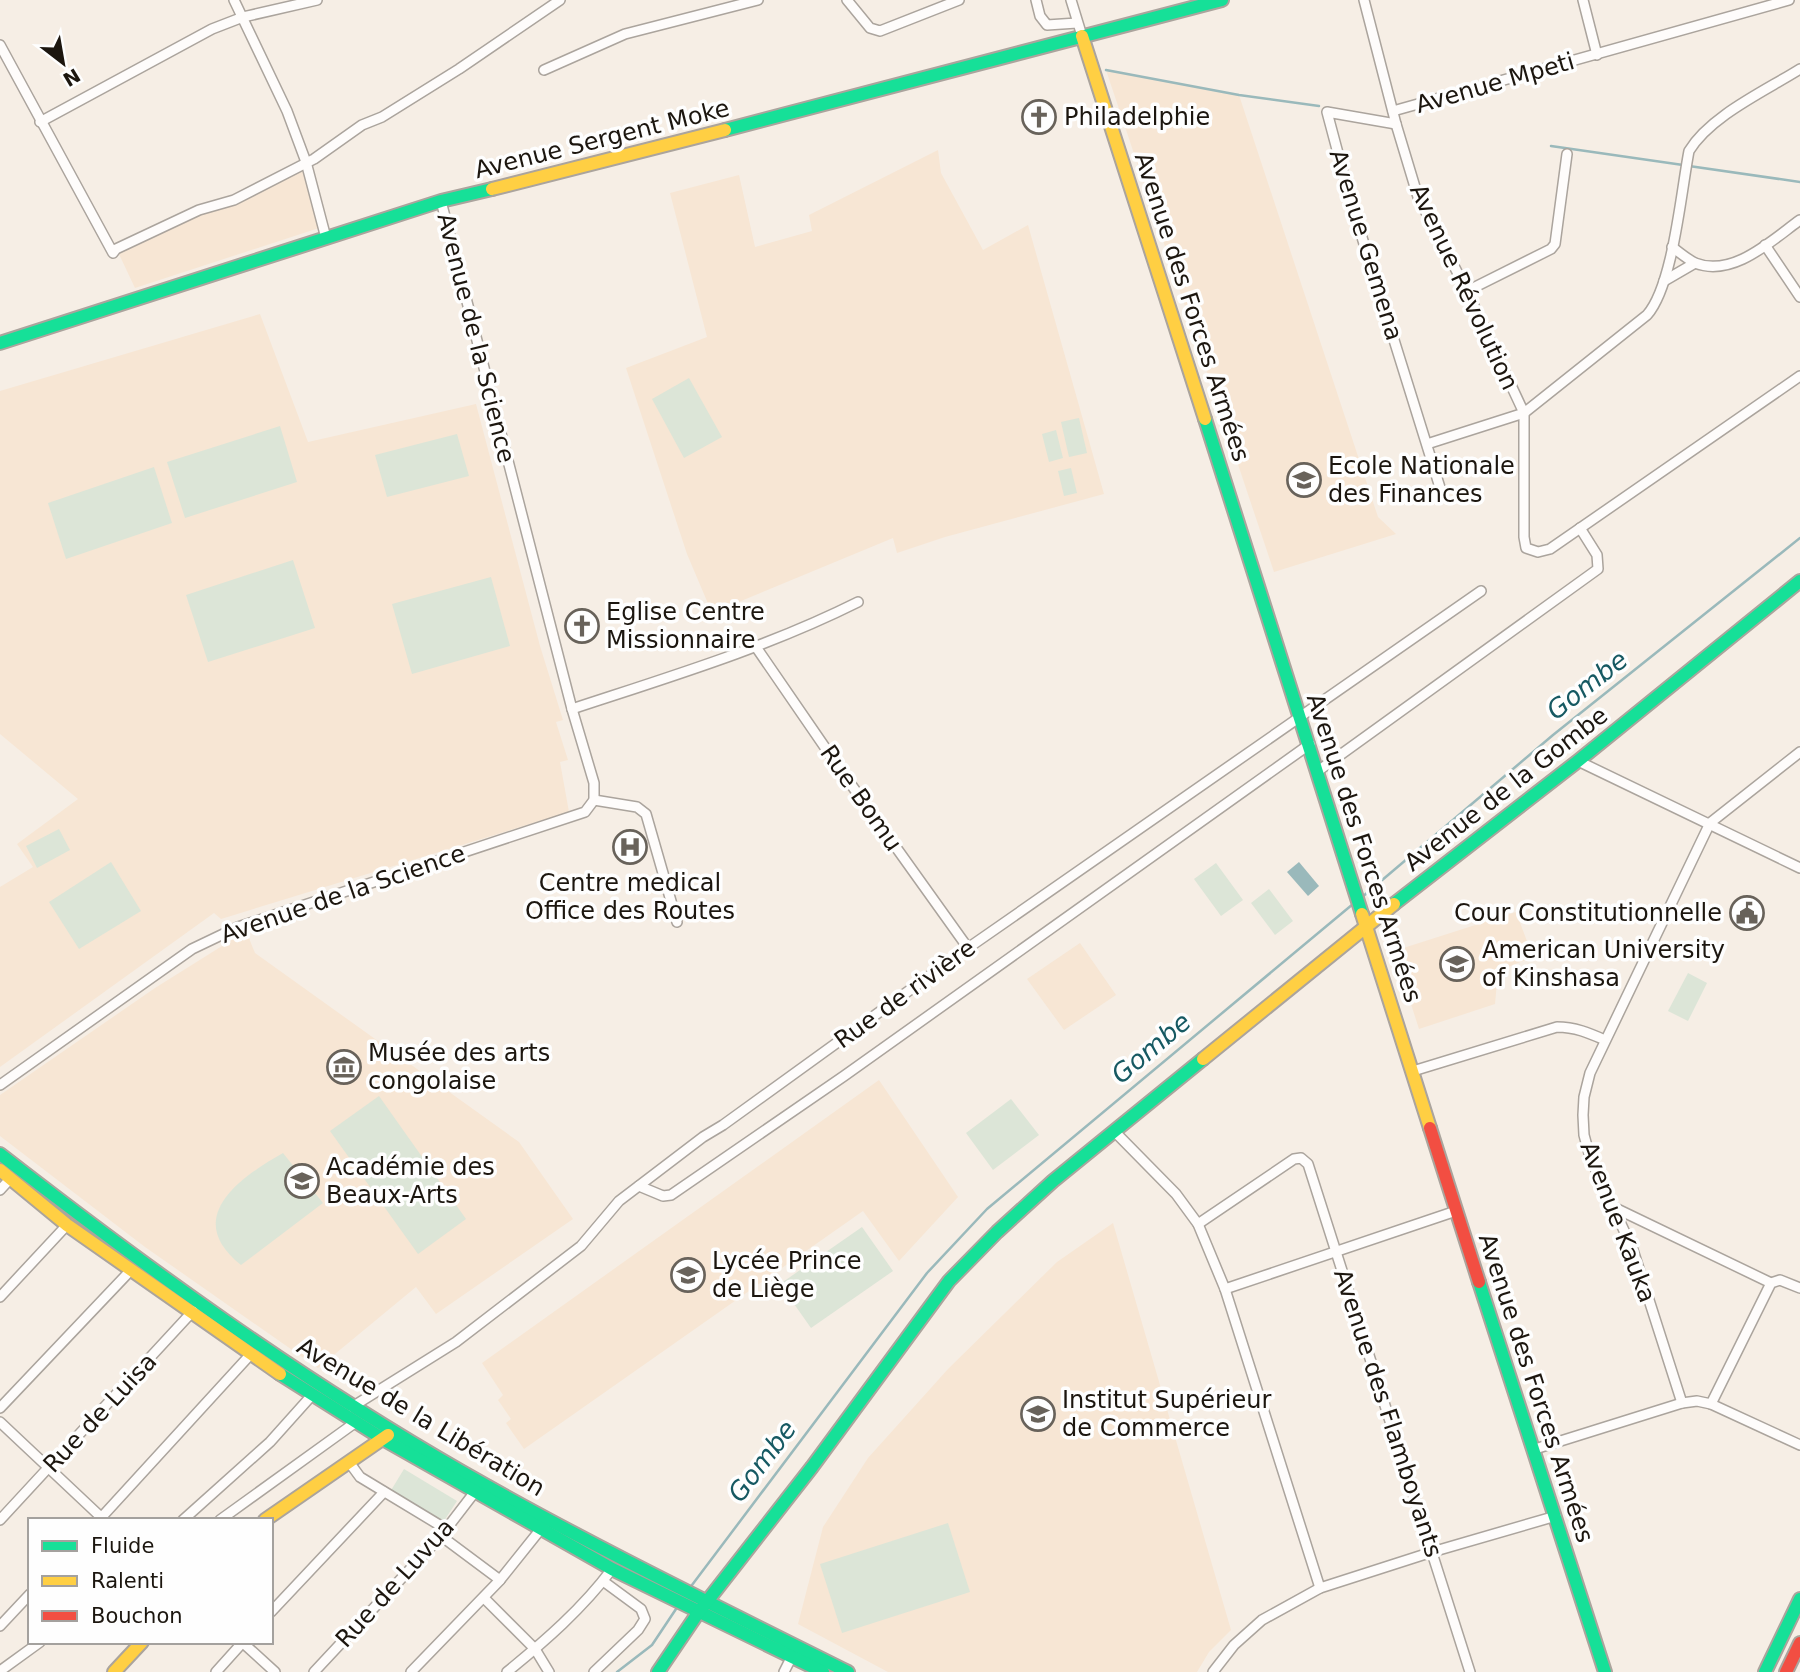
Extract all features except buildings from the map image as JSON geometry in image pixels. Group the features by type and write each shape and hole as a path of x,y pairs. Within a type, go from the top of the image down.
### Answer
{"street":[{"path":"234,0 287,111 306,162 326,238"},
{"path":"40,122 206,32 243,18 317,0"},
{"path":"0,45 113,253 116,249 199,210 234,200 318,156 362,125 382,117 459,69 560,0"},
{"path":"544,70 625,34 758,0"},
{"path":"847,0 870,28 880,32 959,0"},
{"path":"1036,0 1040,16 1047,25 1077,23"},
{"path":"1071,0 1082,36"},
{"name":"Avenue Sergent Moke","path":"0,343 441,201 650,150 1222,0"},
{"name":"Avenue Révolution","path":"1364,0 1418,197 1467,291 1524,412 1526,548 1531,552 1550,549 1580,528"},
{"name":"Avenue Mpeti","path":"1583,0 1597,55"},
{"name":"Avenue Mpeti","path":"1393,111 1788,0"},
{"name":"Avenue des Forces Armées","path":"1082,36 1605,1672"},
{"path":"1427,444 1524,412 1639,322 1653,308 1664,281 1672,247 1689,151 1699,135 1712,124 1800,69"},
{"name":"Avenue Gemena","path":"1396,124 1328,113 1350,202 1442,494"},
{"path":"1467,291 1551,249 1555,244 1567,154"},
{"name":"Avenue de la Science","path":"0,1085 192,949 214,937 585,812 594,800 594,783 572,709 441,201"},
{"path":"1672,247 1695,262 1713,266 1730,264 1765,245 1800,220"},
{"path":"1765,245 1800,297"},
{"path":"1664,281 1695,262"},
{"path":"1318,771 1598,569 1597,555 1580,528 1800,376"},
{"name":"Avenue de la Gombe","path":"658,1672 698,1605 859,1404 949,1281 997,1232 1053,1181 1367,925 1578,761 1800,580"},
{"name":"Rue de rivière","path":"349,1409 456,1342 571,1254 619,1201 703,1137 1300,715 1481,591"},
{"path":"572,709 756,648 858,602"},
{"name":"Rue Bomu","path":"756,648 968,948"},
{"path":"639,1185 663,1196 671,1195 844,1076 1310,744"},
{"path":"1710,823 1800,752"},
{"path":"1578,761 1800,868"},
{"path":"594,800 636,807 646,814 677,922"},
{"name":"Avenue Kauka","path":"1682,1404 1633,1250 1590,1157 1584,1135 1583,1115 1590,1073 1710,823"},
{"path":"1413,1071 1557,1027 1583,1031 1605,1041"},
{"path":"1114,1131 1176,1194 1198,1224 1225,1289 1320,1588"},
{"name":"Avenue de la Libération","path":"0,1154 250,1355 313,1394 349,1409 356,1422 389,1435 463,1472 677,1588 698,1605 823,1672"},
{"name":"Avenue des Flamboyants","path":"1198,1224 1294,1159 1301,1158 1308,1164 1470,1672"},
{"path":"0,1190 5,1174"},
{"name":"Avenue de la Libération","path":"5,1174 68,1225 131,1270 194,1308 474,1493 666,1596 698,1605 848,1672"},
{"path":"1614,1207 1771,1283 1780,1280 1800,1288"},
{"path":"1225,1289 1456,1211"},
{"path":"0,1297 68,1225"},
{"path":"0,1408 131,1270"},
{"path":"1711,1404 1771,1283"},
{"name":"Rue de Luisa","path":"0,1520 194,1308"},
{"path":"102,1518 250,1355"},
{"path":"185,1518 270,1442 313,1394"},
{"path":"1535,1449 1697,1401 1711,1404 1800,1445"},
{"path":"0,1422 100,1518"},
{"path":"223,1518 356,1422"},
{"path":"268,1518 389,1435"},
{"path":"349,1462 360,1477 444,1533 500,1580"},
{"path":"273,1610 384,1493"},
{"name":"Rue de Luvua","path":"314,1672 444,1533 474,1493"},
{"path":"1213,1672 1234,1645 1262,1620 1320,1588 1556,1516"},
{"path":"411,1672 484,1598 540,1530"},
{"path":"507,1672 566,1621 612,1569"},
{"path":"594,1672 638,1630 645,1619 641,1609 603,1581"},
{"path":"0,1626 28,1596"},
{"path":"484,1598 535,1649 549,1672"},
{"path":"1765,1672 1800,1599"},
{"path":"1786,1672 1800,1643"},
{"path":"0,1671 37,1644"},
{"path":"114,1672 140,1644"},
{"path":"216,1672 241,1644"},
{"path":"245,1644 275,1672"},
{"path":"784,1672 792,1656"}],"shaded area":[{"path":"1106,70 1239,95 1378,517 1396,534 1274,572"},
{"path":"938,150 941,173 983,250 1028,225 1104,494 945,537 897,553 893,538 712,613 687,554 626,368 707,337 670,193 739,175 755,247 812,231 809,215"},
{"path":"302,168 319,228 135,288 118,252 198,213 211,212 241,199"},
{"path":"260,314 308,442 476,404 540,646 563,720 556,722 568,760 560,762 569,812 221,919 214,913 0,1067 0,887 33,867 17,844 78,799 0,734 0,391"},
{"path":"689,378 722,437 684,458 652,399"},
{"path":"1079,418 1087,453 1069,457 1061,422"},
{"path":"280,426 297,482 185,518 167,462"},
{"path":"1056,430 1063,458 1049,462 1042,434"},
{"path":"457,434 469,476 387,497 375,455"},
{"path":"154,467 172,523 66,559 48,503"},
{"path":"1071,468 1077,493 1064,496 1058,471"},
{"path":"293,560 315,628 208,662 186,595"},
{"path":"491,577 510,646 412,674 392,604"},
{"path":"59,829 70,850 37,868 26,846"},
{"path":"111,862 141,911 79,949 49,902"},
{"path":"1216,863 1243,900 1221,916 1194,879"},
{"path":"1269,889 1293,921 1275,935 1251,903"},
{"name":"American University of Kinshasa","path":"1516,912 1533,957 1498,971 1495,1004 1419,1029 1394,951"},
{"name":"Académie des Beaux-Arts","path":"246,931 255,953 519,1142 573,1219 436,1314 416,1287 318,1368 145,1247 0,1136 0,1095 155,988"},
{"path":"1080,943 1116,995 1064,1030 1027,979"},
{"path":"1688,973 1707,983 1688,1021 1668,1011"},
{"name":"Lycée Prince de Liège","path":"879,1080 958,1197 899,1261 863,1211 524,1449 506,1423 511,1419 498,1400 503,1395 482,1363"},
{"path":"379,1096 466,1219 418,1254 330,1131"},
{"path":"1011,1099 1039,1135 993,1170 966,1133"},
{"path":"283,1153 323,1203 241,1265 224,1248 216,1231 217,1215 223,1201 235,1187"},
{"name":"Institut Supérieur de Commerce","path":"1113,1223 1231,1630 1209,1652 1197,1672 888,1672 798,1624 823,1527 868,1458 948,1369 1057,1262"},
{"path":"862,1227 893,1271 811,1328 780,1284"},
{"path":"404,1469 457,1501 442,1524 390,1492"},
{"path":"948,1523 970,1592 842,1633 820,1564"}],"water":[{"path":"1299,862 1319,886 1308,896 1287,872"}],"waterway":[{"path":"1106,70 1239,95 1319,106"},
{"path":"1551,146 1683,165"},
{"path":"1689,166 1800,182"},
{"name":"Gombe","path":"1361,898 1553,735 1800,538"},
{"name":"Gombe","path":"689,1589 927,1273 987,1209 1353,904"},
{"name":"Gombe","path":"617,1672 652,1645 678,1606"}],"traffic: fast":[{"path":"725,130 1222,0"},
{"path":"0,343 441,201 492,189"},
{"path":"1205,419 1362,914"},
{"path":"1394,904 1578,761 1800,581"},
{"path":"658,1672 698,1613 812,1467 949,1281 1053,1181 1203,1059"},
{"path":"0,1154 226,1321 402,1436 557,1524 848,1672"},
{"path":"1479,1282 1605,1672"},
{"path":"280,1374 383,1439 612,1569 823,1672"},
{"path":"1765,1672 1800,1599"}],"traffic: slow":[{"path":"1082,36 1205,419"},
{"path":"492,189 725,130"},
{"path":"1203,1059 1394,904"},
{"path":"1362,914 1430,1128"},
{"path":"0,1170 67,1225 280,1374"},
{"path":"268,1518 388,1435"},
{"path":"114,1672 140,1644"}],"traffic: jam":[{"path":"1430,1128 1479,1282"},
{"path":"1786,1672 1800,1643"}],"place":[{"name":"Philadelphie","path":"1039,117"},
{"name":"Ecole Nationale des Finances","path":"1304,480"},
{"name":"Eglise Centre Missionnaire","path":"582,626"},
{"name":"Centre medical Office des Routes","path":"630,847"},
{"name":"Cour Constitutionnelle","path":"1747,913"},
{"name":"American University of Kinshasa","path":"1457,964"},
{"name":"Musée des arts congolaise","path":"344,1067"},
{"name":"Académie des Beaux-Arts","path":"302,1181"},
{"name":"Lycée Prince de Liège","path":"688,1275"},
{"name":"Institut Supérieur de Commerce","path":"1038,1414"}]}
